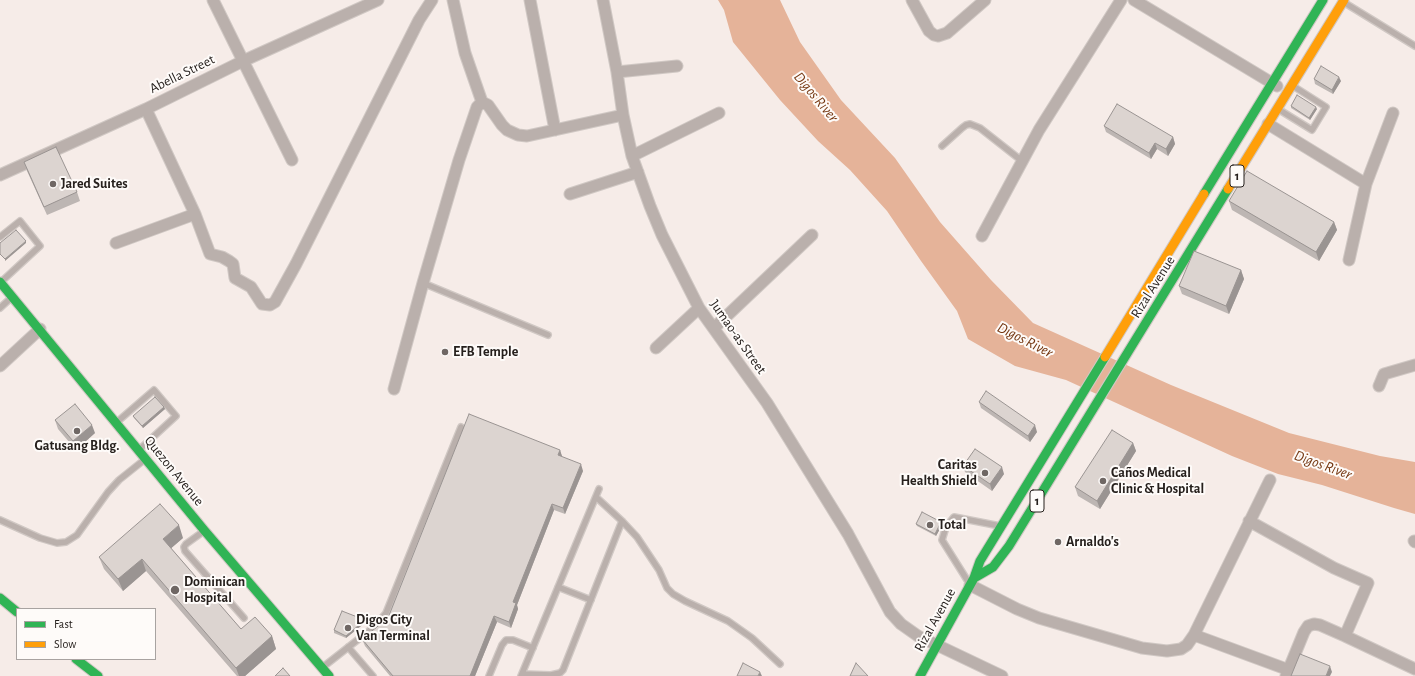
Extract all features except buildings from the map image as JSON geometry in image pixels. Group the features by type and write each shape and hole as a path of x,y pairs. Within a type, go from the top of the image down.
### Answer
{"main road":[{"name":"Rizal Avenue","path":"920,676 972,582 980,561 1323,0"},
{"name":"Rizal Avenue","path":"972,582 998,562 1090,416 1344,1"},
{"name":"Quezon Avenue","path":"0,282 204,530 329,676"},
{"path":"1097,370 1112,380"},
{"path":"0,598 16,611"},
{"path":"77,660 98,676"}],"street":[{"path":"213,0 292,160"},
{"name":"Abella Street","path":"0,175 146,109 243,61 378,0"},
{"path":"146,109 195,214 210,254 222,257 233,264 235,278 251,287 262,304 273,304 296,264 419,20 432,0"},
{"path":"453,0 465,53 482,102 488,105 507,130 518,136 528,136 623,115"},
{"path":"530,0 555,130"},
{"name":"Jumao-as Street","path":"603,0 617,72 623,115 632,156 662,235 699,308 767,403 848,534 890,612 910,631 1002,676"},
{"path":"912,0 930,31 934,35 938,36 948,34 982,1"},
{"path":"982,236 1039,130 1121,0"},
{"path":"1134,0 1272,83 1290,89"},
{"path":"617,72 677,66"},
{"path":"394,389 459,160 477,107 482,102"},
{"path":"1349,260 1366,184 1393,112"},
{"path":"632,156 719,113"},
{"path":"1268,124 1366,184"},
{"path":"570,194 638,172"},
{"path":"116,243 195,214"},
{"path":"714,328 812,235"},
{"path":"656,348 699,308"},
{"path":"0,366 40,330"},
{"path":"1379,386 1384,374 1415,365"},
{"path":"972,582 1031,615 1142,648 1167,651 1181,649 1187,645 1194,635 1270,480"},
{"path":"1249,521 1334,568 1368,584 1345,636"},
{"path":"1194,635 1288,673 1304,632 1308,626 1317,624 1415,669"}],"lane":[{"path":"1344,1 1415,46"},
{"path":"1278,109 1312,130 1326,107 1290,89"},
{"path":"942,146 962,128 970,124 980,128 1022,161"},
{"path":"0,237 20,221 40,246 0,282"},
{"path":"423,283 548,335"},
{"path":"0,308 12,297"},
{"path":"116,423 154,390 176,416 139,450"},
{"path":"321,668 374,627 386,613 461,427"},
{"path":"0,520 45,540 57,543 66,542 77,535 108,492 119,480 146,458"},
{"path":"599,489 522,675 551,675 560,673 563,670 622,521"},
{"path":"596,498 622,521 637,537 659,570 667,588 673,594 685,602 728,621 752,638 780,664"},
{"path":"972,582 942,540 946,527 954,517 1002,526"},
{"path":"204,530 184,547 244,618"},
{"path":"558,587 590,600"},
{"path":"490,676 502,645 506,640 513,640 533,648"},
{"path":"348,647 373,676"}],"water":[{"name":"Digos River","path":"718,0 780,0 800,42 841,100 895,158 940,222 991,280 1033,323 1171,385 1289,433 1380,456 1415,462 1415,514 1322,485 1278,474 1232,456 1066,380 1015,366 968,339 957,311 887,211 850,170 818,141 780,100 733,42 724,10"}],"traffic: fast":[{"path":"1204,194 1323,0"},
{"path":"974,578 993,567 1009,546 1228,189"},
{"path":"0,282 204,530 329,676"},
{"path":"920,676 974,578 980,561 1105,357"},
{"path":"0,598 16,611"},
{"path":"77,660 98,676"}],"traffic: slow":[{"path":"1228,189 1344,0"},
{"path":"1105,357 1204,194"}],"place":[{"name":"Jared Suites","path":"53,184"},
{"name":"EFB Temple","path":"445,352"},
{"name":"Gatusang Bldg.","path":"77,431"},
{"name":"Caritas Health Shield","path":"985,473"},
{"name":"Caños Medical Clinic & Hospital","path":"1103,481"},
{"name":"Total","path":"930,525"},
{"name":"Arnaldo's","path":"1058,542"},
{"name":"Dominican Hospital","path":"175,590"},
{"name":"Digos City Van Terminal","path":"348,628"}]}
